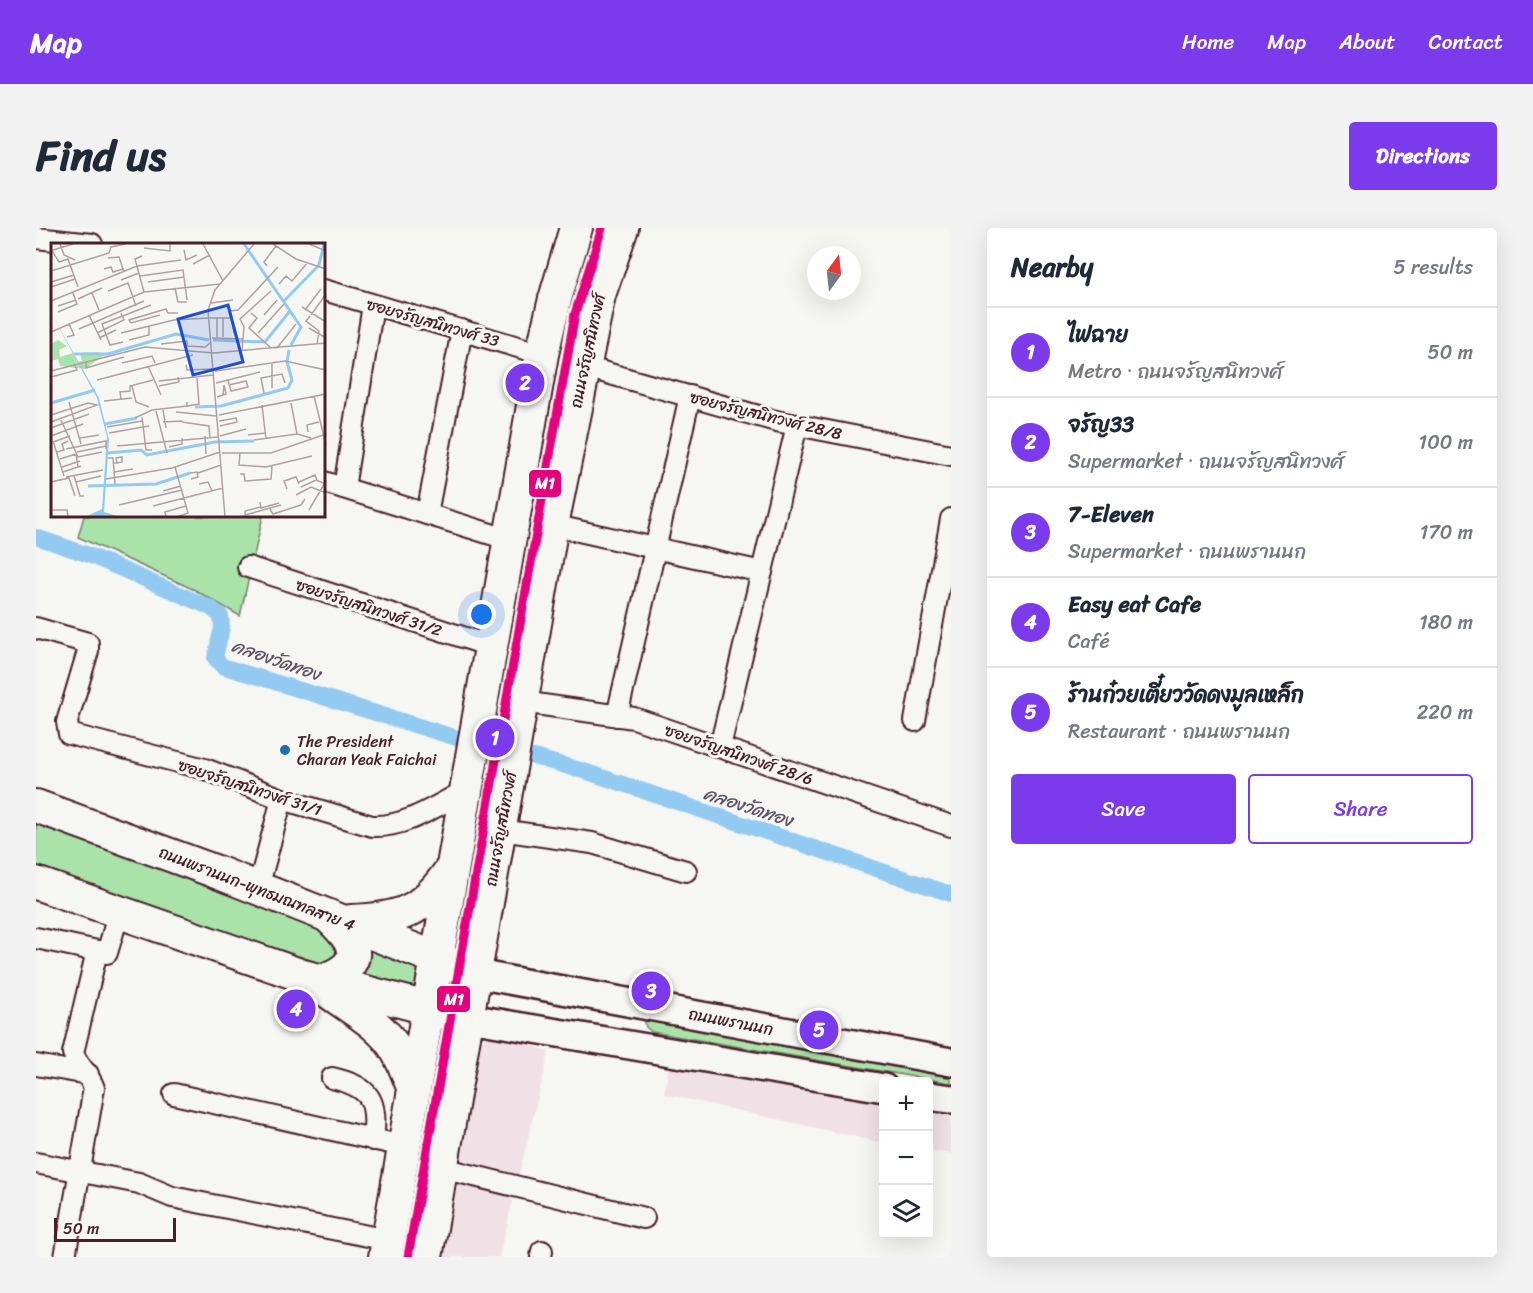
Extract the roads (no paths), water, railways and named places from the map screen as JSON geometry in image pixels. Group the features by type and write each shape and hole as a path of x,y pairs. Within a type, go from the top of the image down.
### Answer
{"main road":[{"name":"ถนนจรัญสนิทวงศ์","path":"426,1257 476,974 486,814 490,646 542,354 576,228"},
{"name":"ถนนจรัญสนิทวงศ์","path":"486,814 546,393 569,286 586,228"},
{"name":"ถนนจรัญสนิทวงศ์","path":"486,814 565,396 586,298 609,228"},
{"name":"ถนนจรัญสนิทวงศ์","path":"395,1253 392,1151 414,1090 457,838 486,814 522,702 582,366 599,295 622,228"},
{"name":"ถนนพรานนก-พุทธมณฑลสาย 4","path":"36,806 258,888 476,974"},
{"path":"457,838 465,852 473,856 487,855 486,814"},
{"path":"334,918 388,919 414,910 438,888 452,869"},
{"path":"36,883 315,979 469,1018 879,1087"},
{"path":"315,979 345,968 354,953 352,942 334,918"},
{"name":"ถนนพรานนก","path":"476,974 951,1062"},
{"path":"315,979 378,1028 396,1049 414,1090"},
{"path":"933,1097 951,1100"},
{"path":"392,1151 411,1151 428,1147 437,1156 441,1172"},
{"path":"395,1253 413,1199"}],"street":[{"path":"36,238 83,243"},
{"name":"ซอยจรัญสนิทวงศ์ 33","path":"326,291 542,354"},
{"path":"344,488 373,305"},
{"path":"427,514 462,330"},
{"name":"ซอยจรัญสนิทวงศ์ 28/8","path":"582,366 797,425 951,455"},
{"path":"617,716 690,396"},
{"path":"720,747 797,425"},
{"path":"326,483 510,540"},
{"path":"915,720 944,598 951,519"},
{"path":"552,525 762,572"},
{"name":"ซอยจรัญสนิทวงศ์ 31/2","path":"248,567 490,646"},
{"name":"ซอยจรัญสนิทวงศ์ 31/1","path":"36,628 88,643 88,651 67,722 69,734 205,769 282,799 372,826 386,827 411,819 486,814"},
{"name":"ซอยจรัญสนิทวงศ์ 28/6","path":"522,702 634,718 951,826"},
{"path":"258,888 282,799"},
{"path":"486,814 687,871"},
{"path":"36,938 107,953 119,912"},
{"path":"65,1257 94,1088 88,1074 76,1061 73,1053 96,951"},
{"path":"36,1065 88,1074"},
{"path":"332,1078 358,1085 368,1095 392,1151"},
{"path":"174,1094 392,1151"},
{"path":"36,1163 139,1183 172,1197 395,1253"},
{"path":"441,1172 644,1218"}],"waterway":[{"name":"คลองวัดทอง","path":"36,537 89,555 211,608 221,616 222,627 215,658 222,666 457,738"},
{"name":"คลองวัดทอง","path":"534,757 587,772 951,894"}],"place":[{"name":"จรัญ33","path":"525,383"},
{"name":"ไฟฉาย","path":"495,738"},
{"name":"The President Charan Yeak Faichai","path":"285,750"},
{"name":"7-Eleven","path":"651,991"},
{"name":"Easy eat Cafe","path":"296,1009"},
{"name":"ร้านก๋วยเตี๋ยววัดดงมูลเหล็ก","path":"819,1030"}]}
